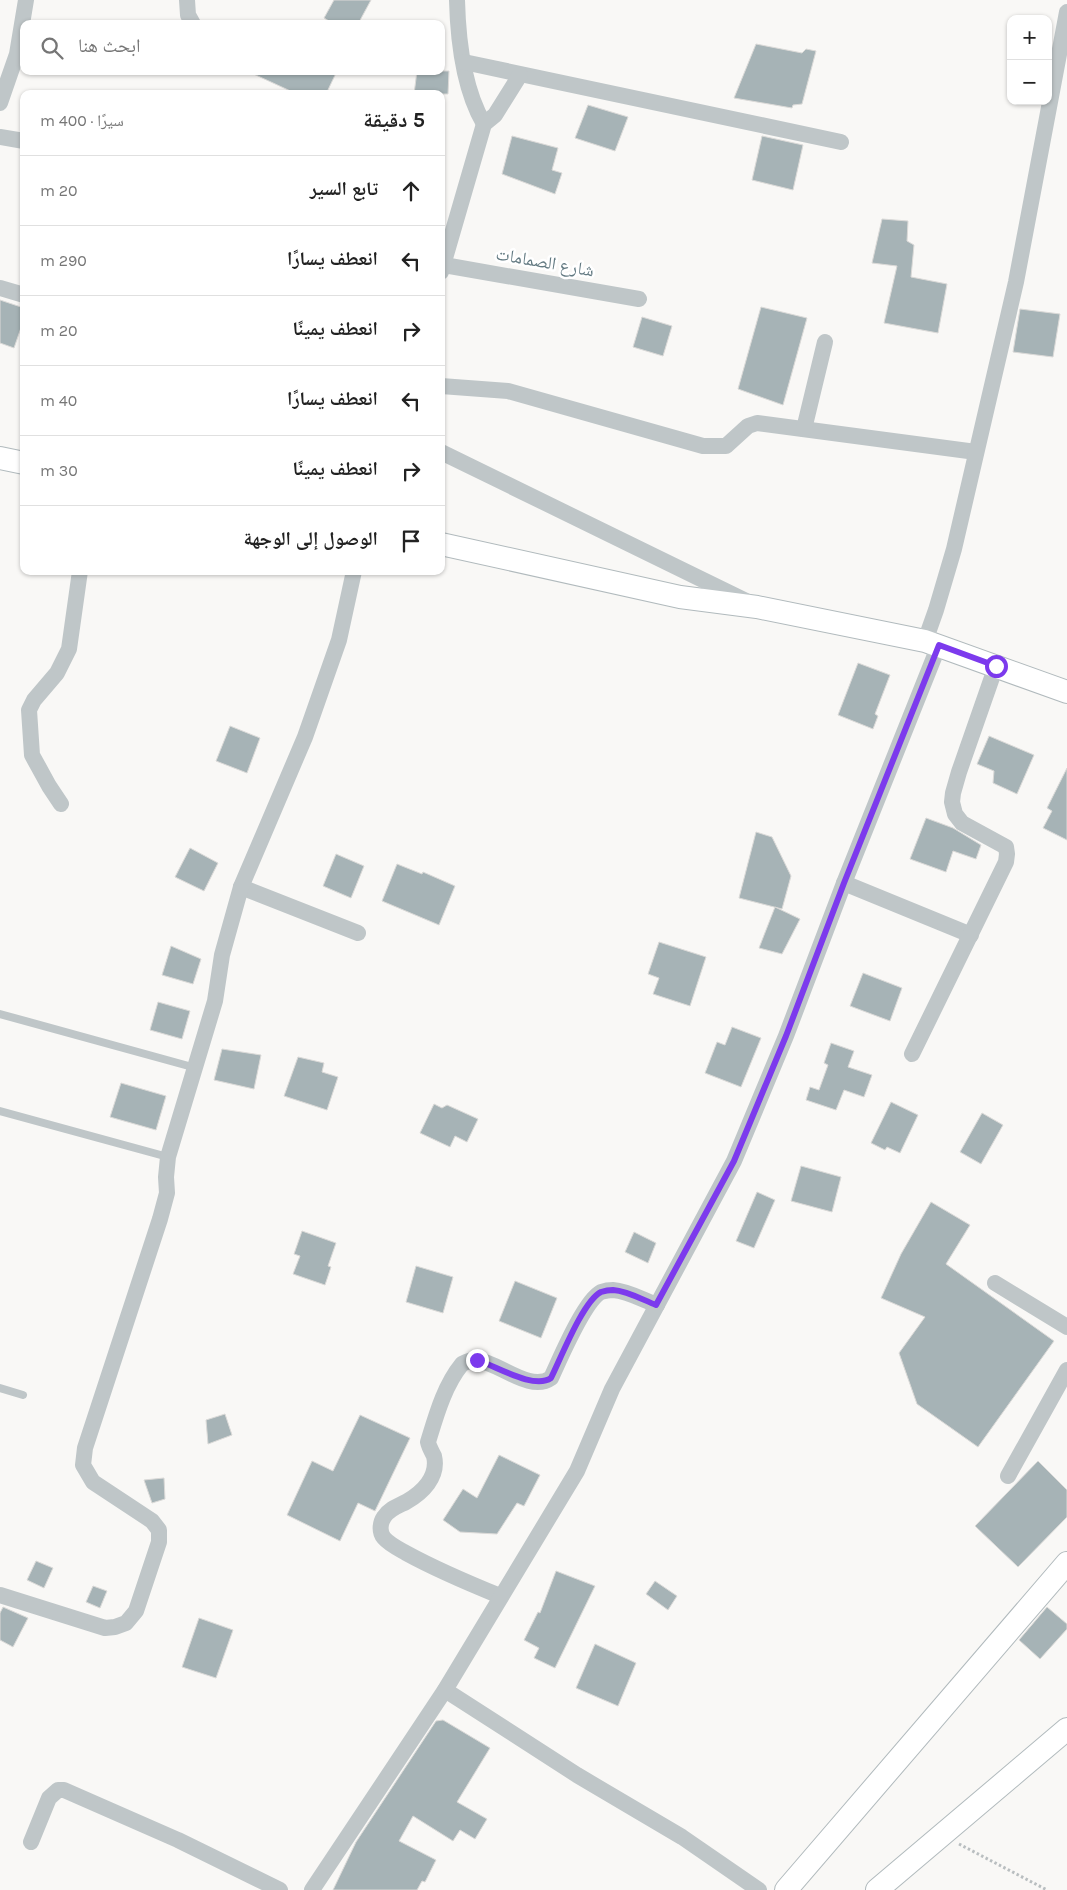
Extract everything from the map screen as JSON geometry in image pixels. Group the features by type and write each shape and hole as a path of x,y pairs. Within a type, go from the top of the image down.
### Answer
{"street":[{"path":"23,20 26,0"},
{"path":"187,0 188,15 191,20"},
{"path":"457,0 458,34 470,93 476,110 484,124"},
{"path":"312,1890 445,1690 577,1471 612,1389 734,1161 786,1036 932,643 936,610 954,549 1016,282 1067,12"},
{"path":"0,103 17,54 20,36"},
{"path":"464,62 841,142"},
{"path":"445,258 484,124 495,114 520,75"},
{"path":"0,138 20,140"},
{"name":"شارع الصمامات","path":"445,268 639,299"},
{"path":"0,288 20,294"},
{"path":"804,429 826,342"},
{"path":"445,386 508,391 703,446 726,446 748,426 757,423 976,452"},
{"path":"445,454 757,607"},
{"path":"0,458 20,462"},
{"path":"445,545 680,597 757,607 932,643 1067,692"},
{"path":"61,804 32,755 29,710 34,700 57,673 69,649 79,575"},
{"path":"0,1595 104,1628 115,1628 126,1623 136,1611 144,1591 158,1542 158,1530 152,1521 93,1482 83,1465 85,1448 160,1219 166,1193 168,1157 215,1001 222,955 242,888 305,737 339,640 353,575"},
{"path":"912,1054 1000,874 1007,854 1006,847 1001,843 962,823 955,814 952,802 953,793 996,666"},
{"path":"844,883 971,935"},
{"path":"242,888 358,933"},
{"path":"995,1283 1067,1327"},
{"path":"500,1596 433,1568 394,1546 381,1534 384,1516 389,1511 412,1499 427,1485 432,1476 434,1456 428,1442 442,1400 452,1379 462,1364 477,1360 531,1381 545,1382 551,1378 580,1319 594,1299 602,1292 612,1290 622,1292 656,1305"},
{"path":"1008,1476 1067,1370"},
{"path":"786,1890 1067,1563"},
{"path":"445,1690 577,1776 682,1837 760,1890"},
{"path":"877,1890 1067,1729"},
{"path":"31,1842 49,1798 58,1790 64,1790 178,1840 280,1890"}],"lane":[{"path":"0,1014 196,1068"},
{"path":"0,1111 168,1157"},
{"path":"0,1388 23,1395"}],"path":[{"path":"941,1834 1047,1890"}],"building":[{"path":"334,0 371,0 360,20 327,20 324,18"},
{"path":"756,44 802,53 806,49 816,51 802,104 793,105 792,108 734,98"},
{"path":"445,71 449,71 448,94 445,94 445,90 415,90 416,75 445,75"},
{"path":"256,75 335,75 328,90 288,90"},
{"path":"588,105 628,117 615,151 575,138"},
{"path":"512,136 558,148 552,170 562,173 555,194 502,174"},
{"path":"762,136 803,145 793,190 752,180"},
{"path":"882,219 908,221 907,241 914,245 911,277 947,284 938,333 884,323 897,266 872,263"},
{"path":"0,300 20,307 20,331 14,348 0,343"},
{"path":"761,307 807,318 783,405 738,389"},
{"path":"1020,309 1060,314 1053,357 1013,352"},
{"path":"642,317 672,326 663,356 633,347"},
{"path":"858,663 890,675 875,714 878,716 873,729 838,715"},
{"path":"230,726 260,738 247,773 216,761"},
{"path":"989,736 1034,755 1017,794 993,783 994,771 977,764"},
{"path":"1067,768 1067,840 1043,828 1052,811 1047,808"},
{"path":"926,818 953,828 981,845 976,859 953,851 946,872 910,859"},
{"path":"756,832 772,837 791,876 782,909 739,898"},
{"path":"190,848 218,863 204,891 175,877"},
{"path":"336,854 364,866 351,898 323,886"},
{"path":"397,864 422,874 423,872 455,886 439,925 382,901"},
{"path":"775,907 800,919 782,954 759,948"},
{"path":"659,942 706,957 690,1006 653,994 659,978 648,974"},
{"path":"171,946 201,959 193,984 162,975"},
{"path":"863,973 902,988 890,1021 850,1006"},
{"path":"158,1002 190,1011 182,1039 150,1030"},
{"path":"732,1027 761,1038 741,1087 705,1073 717,1042 725,1045"},
{"path":"831,1043 854,1051 848,1067 872,1075 864,1097 844,1090 836,1110 806,1100 810,1087 819,1090 828,1065 824,1063"},
{"path":"222,1049 261,1055 254,1089 214,1080"},
{"path":"298,1057 324,1063 322,1072 338,1077 327,1110 284,1096"},
{"path":"121,1083 166,1096 156,1130 110,1117"},
{"path":"891,1102 918,1115 900,1153 887,1147 885,1150 871,1143"},
{"path":"434,1104 442,1108 447,1105 478,1119 467,1142 455,1136 450,1147 420,1133"},
{"path":"982,1113 1003,1125 981,1164 960,1152"},
{"path":"801,1166 841,1177 832,1212 791,1201"},
{"path":"757,1192 775,1200 754,1248 736,1241"},
{"path":"931,1202 970,1225 946,1264 1054,1341 978,1447 917,1404 899,1353 925,1317 881,1298 901,1254"},
{"path":"302,1231 336,1243 328,1266 331,1267 325,1285 293,1274 300,1256 294,1254"},
{"path":"634,1232 656,1243 648,1263 625,1252"},
{"path":"416,1266 453,1277 443,1313 406,1302"},
{"path":"515,1281 557,1298 541,1338 499,1321"},
{"path":"225,1414 232,1435 208,1444 206,1420"},
{"path":"360,1415 410,1438 375,1511 358,1503 340,1541 287,1515 312,1461 333,1471"},
{"path":"499,1455 540,1475 524,1506 517,1503 497,1534 460,1532 443,1520 463,1489 477,1498"},
{"path":"1038,1461 1067,1490 1067,1517 1018,1567 975,1526"},
{"path":"164,1478 165,1499 152,1503 144,1480"},
{"path":"36,1561 53,1568 44,1588 27,1580"},
{"path":"556,1571 595,1586 555,1668 534,1658 539,1648 524,1640 538,1612 540,1613"},
{"path":"655,1581 677,1596 668,1610 646,1594"},
{"path":"93,1586 107,1591 100,1608 86,1602"},
{"path":"3,1607 28,1618 13,1647 0,1640 0,1613"},
{"path":"1047,1607 1067,1624 1067,1629 1040,1659 1019,1640"},
{"path":"199,1618 233,1630 216,1678 182,1667"},
{"path":"595,1644 636,1663 618,1706 576,1688"},
{"path":"443,1720 490,1748 457,1802 487,1819 475,1839 460,1830 453,1841 413,1816 399,1841 436,1860 425,1882 422,1881 417,1890 333,1890 356,1842 436,1721"}],"route":[{"path":"477,1360 531,1381 545,1382 551,1378 580,1319 594,1299 602,1292 612,1290 622,1292 656,1305 734,1161 786,1036 844,883 939,645 996,666"}]}
